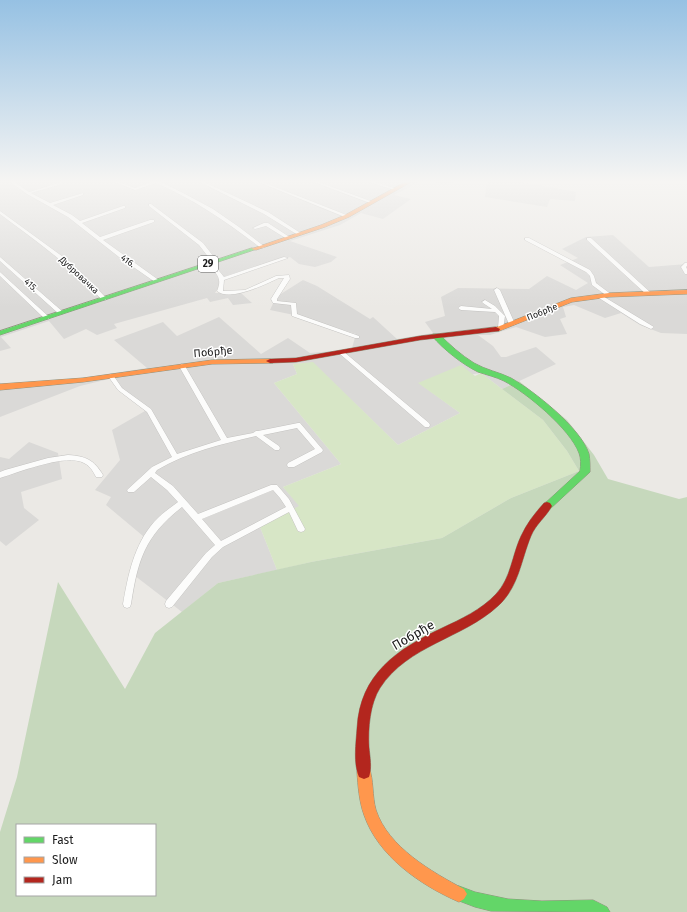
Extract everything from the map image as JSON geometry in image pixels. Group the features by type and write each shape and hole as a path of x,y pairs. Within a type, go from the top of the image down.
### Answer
{"street":[{"name":"Дубровачка","path":"15,224 45,244 95,288 104,299"},
{"name":"416.","path":"80,224 121,256 157,281"},
{"path":"100,239 145,224"},
{"path":"174,224 201,244 223,279 223,284 220,291 223,293 246,291 278,277 287,276 287,279 273,300 294,304 294,315 357,337"},
{"path":"232,224 263,247"},
{"path":"255,228 266,224 289,238"},
{"path":"283,224 300,234"},
{"name":"Дубровачка","path":"0,333 263,247 327,224"},
{"path":"527,239 588,272 592,276 594,284 605,296 642,323 651,327"},
{"path":"589,239 649,294"},
{"name":"415.","path":"0,258 62,313"},
{"path":"223,279 286,258"},
{"path":"687,264 683,267 687,273"},
{"name":"415.","path":"0,273 48,318"},
{"path":"497,290 512,324"},
{"name":"Побрђе","path":"0,387 111,376 212,362 296,360 436,336 480,332 501,328 571,300 605,296 687,292"},
{"path":"485,302 498,311 502,316 501,328"},
{"path":"461,308 498,311"},
{"name":"Побрђе","path":"436,336 448,348 474,366 500,376 531,397 565,427 583,450 585,456 585,472 541,512 530,528 512,579 502,595 487,610 399,658 385,668 375,679 367,699 361,724 363,755 371,814 382,835 398,854 415,869 439,884 475,900 500,907 593,908 602,912"},
{"path":"342,353 427,425"},
{"name":"Побрђе","path":"182,366 225,441"},
{"path":"111,376 120,389 150,411 176,458"},
{"path":"131,490 155,468 176,458 225,441 298,425 320,450 291,465"},
{"path":"256,433 277,448"},
{"path":"0,474 66,458 80,458 97,469 99,475"},
{"path":"151,473 170,488 220,545"},
{"path":"197,518 274,487 280,492 301,529"},
{"path":"127,604 129,590 144,541 157,524 183,502"},
{"path":"169,604 209,555 220,545 290,508"}],"shaded area":[{"path":"0,224 343,224 290,241 337,257 331,262 315,267 299,264 290,257 223,280 215,293 241,293 252,303 233,305 228,298 210,302 207,298 114,324 117,328 97,335 86,329 64,339 49,321 1,337 11,348 0,351"},
{"path":"613,235 649,267 687,264 687,334 661,333 640,325 621,313 605,318 574,305 563,307 566,317 560,319 567,334 545,337 516,327 490,335 478,335 493,346 501,357 506,357 536,347 556,364 502,389 481,373 419,383 460,413 398,445 313,363 293,364 297,374 274,383 341,464 283,487 300,506 260,527 277,570 218,583 182,612 130,572 143,536 106,505 111,497 95,490 120,460 112,430 145,411 120,387 113,378 80,386 0,417 0,382 1,385 74,379 147,368 114,340 163,322 177,336 219,317 261,354 288,338 310,353 352,348 356,334 299,316 270,310 276,297 303,280 317,286 370,319 373,317 397,339 433,333 425,322 445,316 441,297 458,288 529,289 547,276 576,290 588,283 560,265 578,258 562,249 586,237"},
{"path":"29,442 58,453 62,479 21,492 24,508 39,520 6,546 0,541 0,457 9,459"}],"green space":[{"path":"313,362 398,445 460,413 418,383 461,365 475,376 481,373 543,420 567,451 579,471 511,498 442,538 311,562 277,570 260,527 299,506 283,487 341,464 274,383 297,374 293,364"},
{"path":"519,381 567,420 594,455 608,479 679,499 687,497 687,912 0,912 0,832 17,777 58,582 125,689 155,633 218,583 311,562 442,538 511,498 579,471 567,451 543,420 502,389"}],"traffic: fast":[{"path":"0,333 254,249"},
{"path":"436,336 455,354 471,365 508,380 539,402 560,421 577,441 584,453 585,472 547,506"},
{"path":"459,894 491,904 525,908 593,908 602,912"}],"traffic: slow":[{"path":"254,249 329,224"},
{"path":"496,329 571,300 609,295 687,292"},
{"path":"0,387 83,380 212,362 270,361"},
{"path":"364,772 369,810 378,829 386,841 396,852 420,871 459,894"}],"traffic: jam":[{"path":"270,361 296,360 420,338 496,329"},
{"path":"364,772 364,722 368,702 375,685 386,670 401,657 474,617 488,608 500,597 511,581 530,528 547,506"}]}
